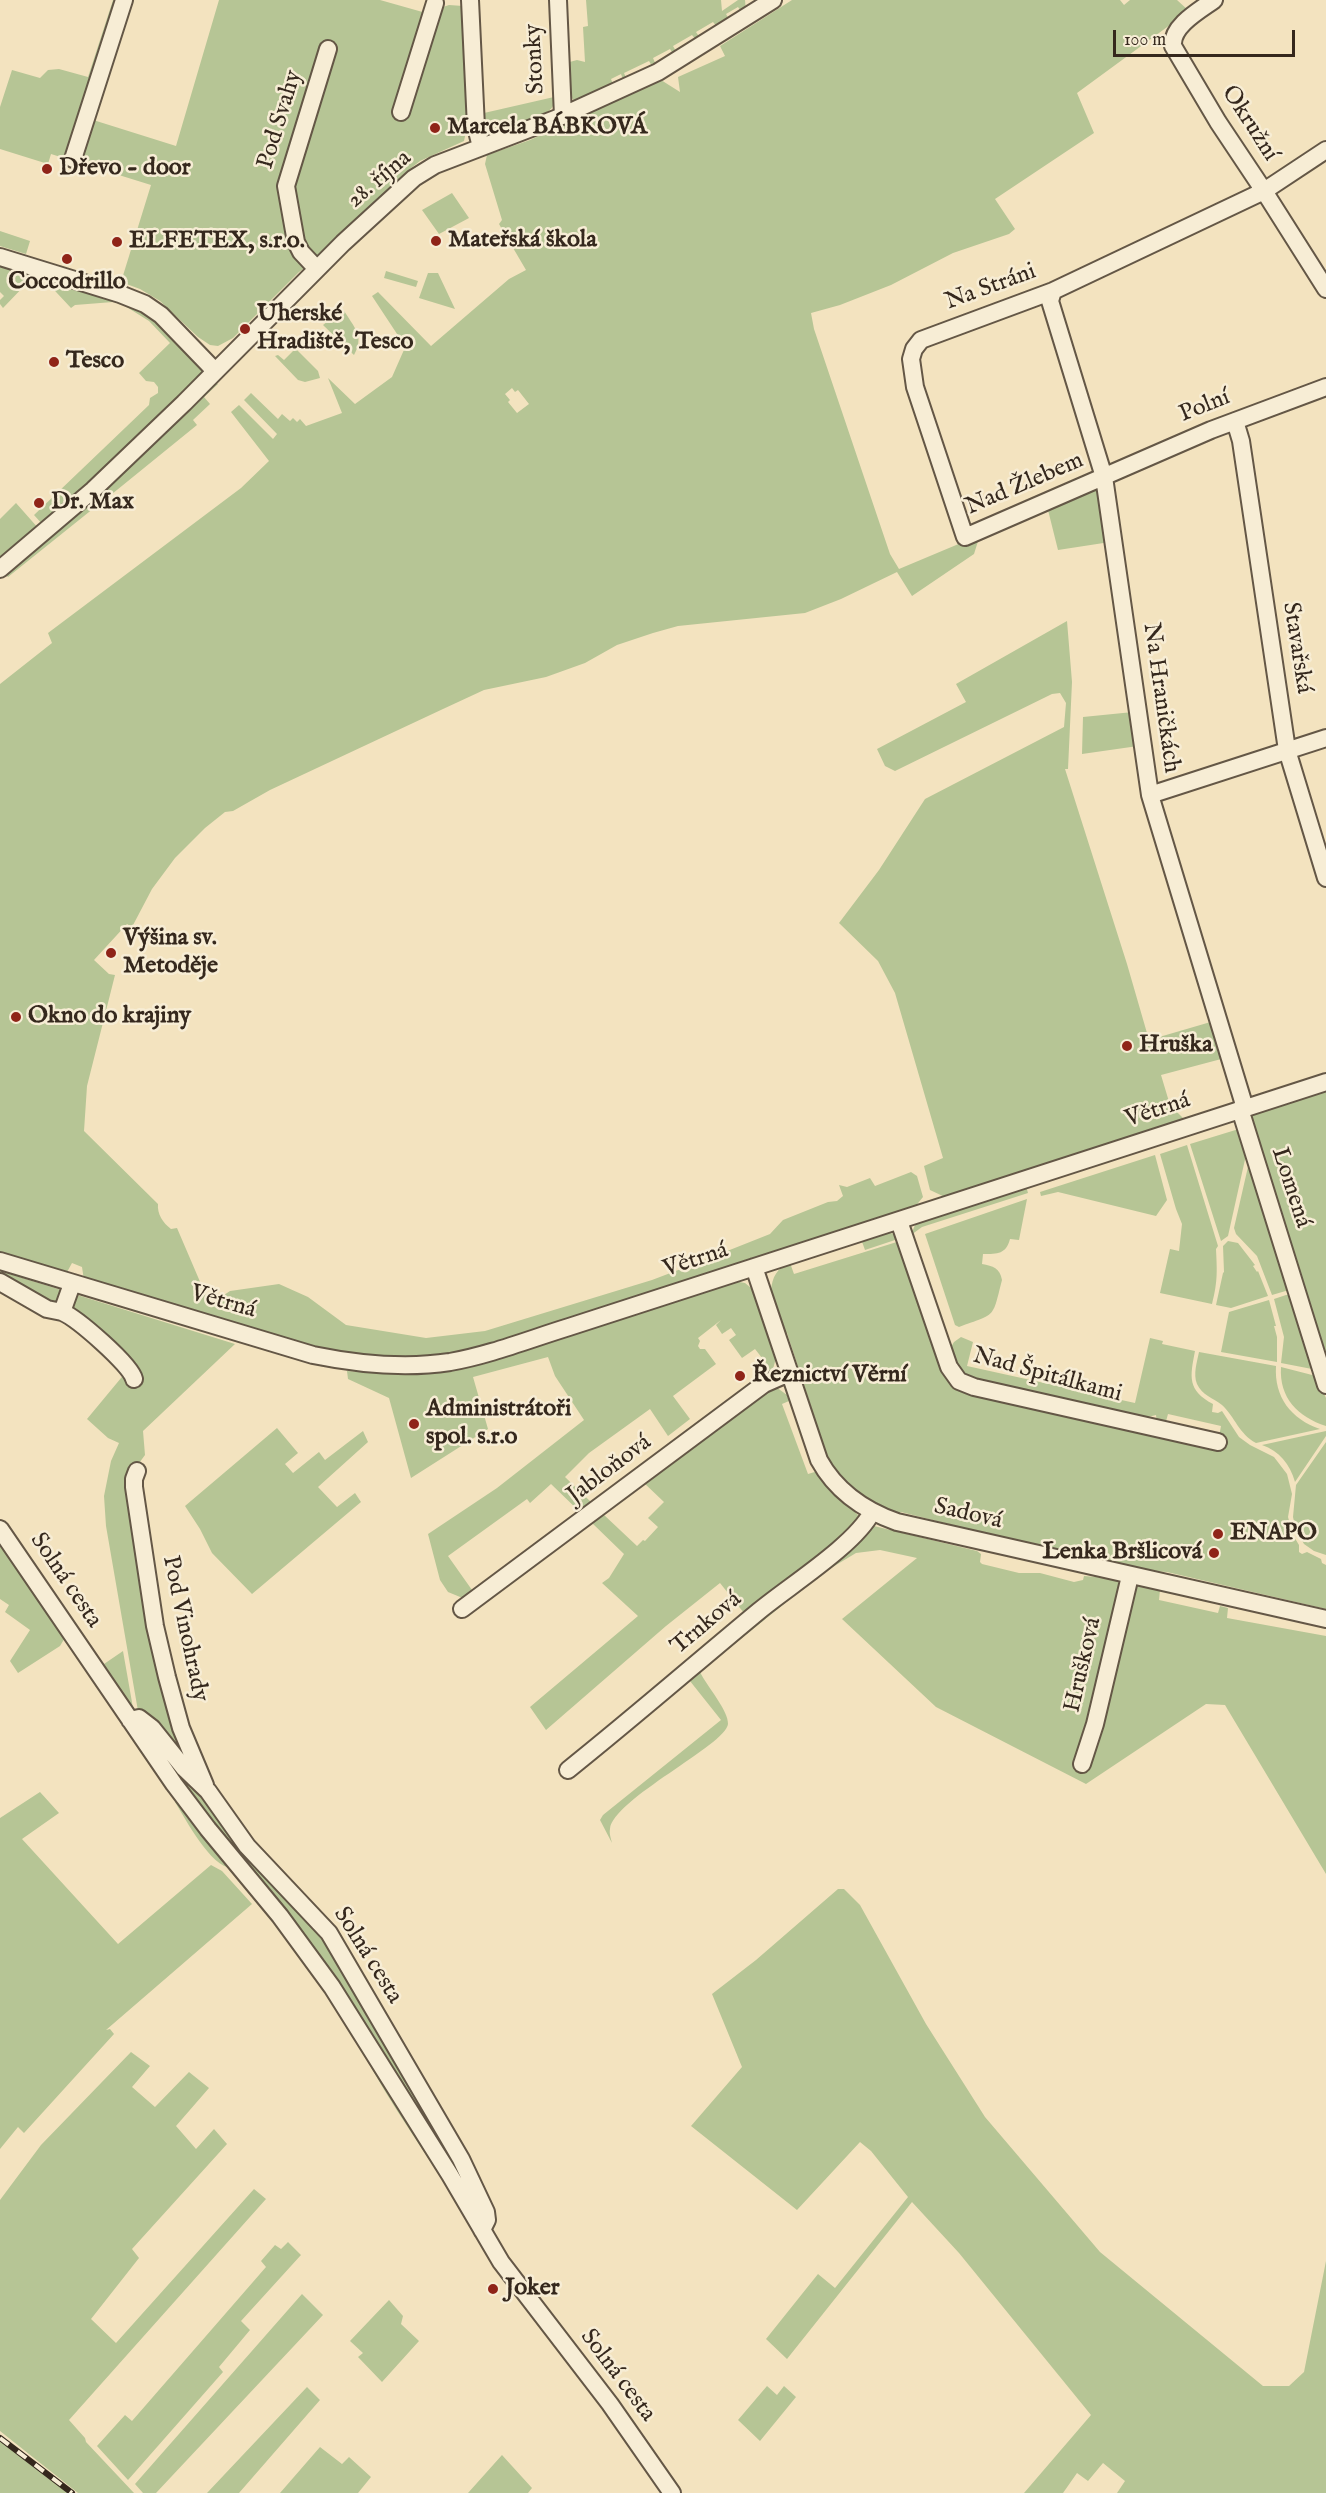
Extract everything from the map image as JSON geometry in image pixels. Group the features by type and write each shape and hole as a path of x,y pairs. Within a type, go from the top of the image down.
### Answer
{"street":[{"path":"73,159 123,0"},
{"path":"470,0 476,127 482,147"},
{"name":"Stonky","path":"558,0 563,116"},
{"name":"28. října","path":"0,569 93,490 317,269 419,174 435,165 563,116 657,72 773,0"},
{"name":"Okružní","path":"1215,0 1177,29 1173,46 1218,122 1326,289"},
{"path":"401,112 435,3"},
{"name":"Pod Svahy","path":"317,269 296,242 286,186 328,49"},
{"name":"Okružní","path":"1264,191 1326,150"},
{"name":"Na Stráni","path":"965,537 915,387 910,366 912,353 918,343 928,337 1053,291 1264,191"},
{"path":"0,257 127,296 145,304 161,315 215,371"},
{"name":"Na Hraničkách","path":"1053,291 1050,301 1104,477 1145,774 1242,1109"},
{"name":"Polní","path":"1104,477 1235,421 1326,387"},
{"name":"Stavařská","path":"1235,421 1241,441 1287,750 1326,878"},
{"name":"Nad Žlebem","path":"965,537 1104,477"},
{"path":"1150,795 1326,738"},
{"name":"Větrná","path":"0,1261 313,1355 345,1362 398,1365 450,1362 899,1221 1326,1082"},
{"name":"Lomená","path":"1242,1109 1326,1385"},
{"name":"Nad Špitálkami","path":"899,1221 949,1367 959,1381 984,1389 1218,1442"},
{"name":"Sadová","path":"754,1267 810,1436 823,1467 839,1488 872,1512 897,1522 1326,1619"},
{"path":"0,1282 47,1309 62,1312 74,1318 126,1364 133,1372 134,1379"},
{"path":"62,1312 72,1284"},
{"name":"Jabloňová","path":"462,1609 764,1384 789,1373"},
{"name":"Pod Vinohrady","path":"137,1471 134,1487 155,1626 181,1728 208,1791"},
{"name":"Trnková","path":"568,1770 841,1546 864,1526 872,1512"},
{"name":"Solná cesta","path":"0,1530 208,1829 280,1916 332,1987 519,2288 610,2404 672,2493"},
{"name":"Hrušková","path":"1083,1764 1095,1724 1130,1576"},
{"name":"Solná cesta","path":"130,1719 139,1718 145,1721 184,1768 208,1791 248,1846 329,1934 465,2168 486,2212 487,2220 482,2230"}],"green space":[{"path":"113,0 117,0 93,75 89,77 92,78 67,159 51,154 48,164 0,149 0,107 12,70 40,78 48,70 59,69 88,77"},
{"path":"219,0 380,0 426,13 449,5 463,6 469,118 465,119 464,141 420,161 406,172 326,248 326,252 299,272 233,338 218,346 210,345 198,337 160,301 140,289 121,282 151,185 77,162 90,119 176,146"},
{"path":"586,0 721,0 722,11 738,0 745,0 746,11 742,13 738,7 726,14 730,21 718,28 713,22 696,32 700,38 697,41 692,35 673,46 677,53 674,55 670,49 653,58 656,65 653,68 649,61 624,73 627,80 624,82 621,74 611,79 614,87 575,102 568,93 566,63 577,60 585,62 583,27 588,26"},
{"path":"792,0 1120,0 1124,5 1130,0 1177,0 1189,11 1077,93 1094,133 995,199 1015,229 1009,234 953,253 891,285 840,305 811,313 814,329 890,554 899,569 980,535 974,554 912,596 897,572 841,599 805,613 678,626 617,645 585,663 546,677 484,690 270,790 233,811 225,812 175,858 152,889 132,927 127,924 94,960 109,974 115,975 87,1086 84,1131 158,1204 165,1224 171,1229 177,1228 207,1298 224,1295 230,1291 279,1284 308,1297 346,1325 426,1338 485,1331 652,1280 770,1234 783,1220 828,1202 837,1201 843,1196 839,1185 847,1187 870,1178 875,1186 911,1172 917,1176 923,1197 914,1208 477,1349 437,1356 380,1357 316,1349 84,1280 82,1267 72,1263 66,1274 0,1254 0,684 52,643 48,633 241,488 269,461 231,412 239,405 273,439 277,434 244,400 251,393 278,419 282,414 290,421 293,418 297,422 300,419 306,426 342,413 328,378 355,404 392,377 407,343 401,340 372,296 378,292 431,346 509,279 526,270 499,224 502,220 485,164 487,155 530,140 661,80 680,92 678,77 725,56 720,46","holes":["512,388 515,392 518,390 529,404 517,413 505,394"]},
{"path":"554,97 549,111 524,123 496,129 490,128 485,119 484,113"},
{"path":"452,193 469,218 439,234 422,210"},
{"path":"0,231 30,241 26,254 0,246"},
{"path":"0,263 12,266 11,270 20,273 28,282 3,308 0,304 4,296 0,292"},
{"path":"386,271 418,281 416,287 384,278"},
{"path":"428,273 438,273 455,309 419,298"},
{"path":"42,277 113,302 75,305 71,308"},
{"path":"125,304 152,315 203,369 201,376 177,402 43,525 34,515 149,405 150,398 158,393 158,387 154,382 146,381 139,373 170,343 149,321"},
{"path":"343,309 357,332 358,342 354,355 323,325"},
{"path":"293,339 296,349 318,371 320,378 305,382 298,380 275,356 278,355 284,360 295,349 291,341"},
{"path":"216,383 218,384 204,397 210,404 193,420 197,425 112,494 103,492"},
{"path":"1093,488 1098,490 1110,542 1058,550 1047,506"},
{"path":"16,503 39,529 0,561 0,519"},
{"path":"91,503 95,505 94,508 8,577 6,575"},
{"path":"1067,621 1072,682 1068,769 1065,769 1149,1040 1214,1021 1225,1058 1161,1075 1170,1105 1185,1120 947,1198 930,1190 924,1166 943,1158 895,993 878,961 839,923 879,870 925,799 1064,727 1066,703 1060,693 1052,694 895,771 885,766 877,749 966,702 956,684"},
{"path":"1133,712 1138,746 1082,754 1083,717"},
{"path":"1326,1088 1326,1383 1247,1113"},
{"path":"1242,1128 1248,1146 1228,1236 1221,1241 1190,1144"},
{"path":"1187,1145 1218,1246 1212,1304 1160,1293 1170,1249 1179,1251 1182,1224 1160,1154"},
{"path":"1155,1155 1167,1200 1156,1216 1058,1192 1041,1196 1040,1192"},
{"path":"1250,1158 1289,1290 1272,1295 1257,1256 1236,1234 1234,1228"},
{"path":"1026,1186 1028,1193 922,1227 911,1235 920,1220"},
{"path":"1027,1199 1019,1240 1010,1239 1006,1248 1001,1252 983,1254 982,1264 995,1268 1002,1280 994,1308 987,1316 959,1327 955,1325 925,1234"},
{"path":"887,1232 894,1234 898,1239 865,1250 861,1239"},
{"path":"900,1241 948,1379 1218,1442 1221,1426 1168,1414 1165,1425 1157,1423 1156,1415 1148,1417 975,1380 962,1370 951,1347 961,1337 973,1342 967,1366 1135,1403 1150,1338 1163,1341 1162,1344 1195,1351 1192,1382 1199,1393 1213,1404 1212,1412 1222,1411 1239,1437 1274,1457 1287,1474 1292,1494 1288,1517 1293,1535 1299,1545 1299,1552 1302,1554 1307,1552 1321,1559 1326,1565 1326,1609 1167,1572 1135,1570 1135,1567 901,1512 899,1515 861,1498 845,1484 823,1448 815,1429 818,1428 787,1333 784,1334 771,1291 774,1277 779,1270 790,1263 794,1274"},
{"path":"1228,1241 1238,1243 1255,1265 1253,1266 1258,1271 1268,1296 1231,1308 1216,1305 1224,1272 1223,1246"},
{"path":"0,1271 235,1344 143,1431 145,1455 131,1474 155,1621 199,1779 138,1711 106,1526 104,1496 111,1461 119,1443 108,1438 87,1419 126,1372 47,1304 0,1277"},
{"path":"734,1281 745,1283 756,1292 776,1358 773,1369 766,1377 759,1368 766,1363 755,1349 742,1358 729,1340 736,1335 731,1328 722,1334 716,1325 721,1320 698,1338 700,1349 705,1349 716,1364 673,1396 690,1419 668,1436 650,1409 589,1453 565,1477 592,1503 580,1512 551,1484 530,1503 527,1499 448,1556 472,1590 468,1593 471,1597 465,1599 448,1592 440,1580 428,1534 497,1488 584,1420 555,1376 548,1357 473,1377 488,1429 411,1478 389,1398 348,1379 347,1371 407,1375 444,1372 444,1369"},
{"path":"1290,1295 1312,1369 1281,1363 1284,1337 1274,1299"},
{"path":"1269,1300 1276,1326 1274,1326 1277,1337 1277,1362 1221,1352 1229,1312"},
{"path":"1199,1352 1276,1366 1278,1388 1286,1405 1301,1419 1320,1429 1256,1443 1245,1435 1222,1405 1199,1388 1195,1376"},
{"path":"1281,1367 1316,1376 1326,1398 1326,1426 1307,1417 1292,1405 1283,1388"},
{"path":"776,1387 787,1395 789,1401 782,1404 808,1474 818,1471 822,1482 858,1515 857,1520 825,1552 744,1613 720,1583 666,1626 546,1730 530,1707 638,1616 602,1583 609,1578 624,1554 592,1523 603,1514 637,1546 643,1540 645,1541 658,1527 648,1518 664,1502 643,1482 770,1388"},
{"path":"277,1428 298,1453 285,1464 293,1473 319,1452 325,1460 363,1431 368,1442 318,1487 337,1507 355,1493 361,1502 252,1594 212,1553 185,1506"},
{"path":"1326,1431 1326,1436 1295,1482 1283,1459 1262,1445"},
{"path":"1326,1442 1326,1555 1304,1544 1296,1530 1293,1517 1296,1485"},
{"path":"874,1526 977,1551 981,1554 982,1564 1019,1573 1040,1573 1074,1582 1083,1580 1084,1576 1108,1578 1160,1590 1159,1600 1218,1613 1220,1606 1228,1608 1227,1618 1326,1636 1326,1874 1225,1705 1206,1704 1086,1784 936,1707 842,1619 917,1558 880,1550 856,1553 821,1574 700,1672 725,1712 728,1724 709,1745 629,1803 616,1817 610,1829 612,1843 600,1820 603,1815 721,1720 686,1676"},
{"path":"0,1540 66,1636 60,1646 18,1673 10,1661 30,1630 5,1612 9,1605 0,1599"},
{"path":"123,1651 133,1708 104,1664"},
{"path":"159,1748 321,1927 390,2045 483,2216 315,1948 207,1815"},
{"path":"40,1792 59,1813 22,1839 118,1944 211,1865 222,1871 252,1904 106,2030 110,2029 114,2034 24,2133 18,2127 0,2149 0,1818"},
{"path":"177,1797 232,1868 224,1866 207,1851 175,1802"},
{"path":"838,1889 844,1889 860,1905 926,2024 985,2117 1100,2252 1263,2386 1289,2386 1304,2372 1326,2261 1326,2493 1117,2493 1125,2481 1103,2463 1088,2481 1077,2473 1063,2493 1024,2493 1091,2415 959,2253 912,2202 787,2359 766,2339 818,2274 835,2288 908,2197 871,2151 860,2142 797,2210 691,2126 742,2067 712,1994 756,1960"},
{"path":"349,2026 451,2192 384,2090"},
{"path":"131,2052 150,2066 132,2087 155,2107 189,2072 209,2088 176,2126 196,2149 214,2129 227,2144 132,2249 139,2258 91,2319 116,2343 254,2189 266,2199 69,2420 86,2442 134,2493 78,2493 0,2431 0,2200 41,2145"},
{"path":"288,2242 301,2255 241,2321 250,2330 219,2367 223,2372 128,2480 97,2446 125,2415 132,2421 266,2267 261,2261 275,2245 281,2249"},
{"path":"302,2294 323,2315 156,2493 143,2493 135,2484"},
{"path":"389,2300 403,2316 401,2324 419,2341 382,2382 358,2357 363,2353 350,2341"},
{"path":"767,2386 777,2395 784,2386 796,2397 760,2441 738,2420"},
{"path":"307,2387 320,2400 239,2493 207,2493"},
{"path":"0,2439 68,2493 0,2493"},
{"path":"320,2447 342,2464 349,2457 371,2477 358,2493 280,2493"},
{"path":"502,2455 532,2488 528,2493 468,2493"}],"railway":[{"path":"0,2438 72,2493"}],"place":[{"name":"Marcela BÁBKOVÁ","path":"435,128"},
{"name":"Dřevo - door","path":"47,169"},
{"name":"Mateřská škola","path":"436,241"},
{"name":"ELFETEX, s.r.o.","path":"117,242"},
{"name":"Coccodrillo","path":"67,259"},
{"name":"Uherské Hradiště, Tesco","path":"245,329"},
{"name":"Tesco","path":"54,362"},
{"name":"Dr. Max","path":"39,503"},
{"name":"Výšina sv. Metoděje","path":"111,953"},
{"name":"Okno do krajiny","path":"16,1017"},
{"name":"Hruška","path":"1127,1046"},
{"name":"Řeznictví Věrní","path":"740,1376"},
{"name":"Administrátoři spol. s.r.o","path":"414,1424"},
{"name":"ENAPO","path":"1218,1534"},
{"name":"Lenka Bršlicová","path":"1214,1553"},
{"name":"Joker","path":"493,2289"}]}
